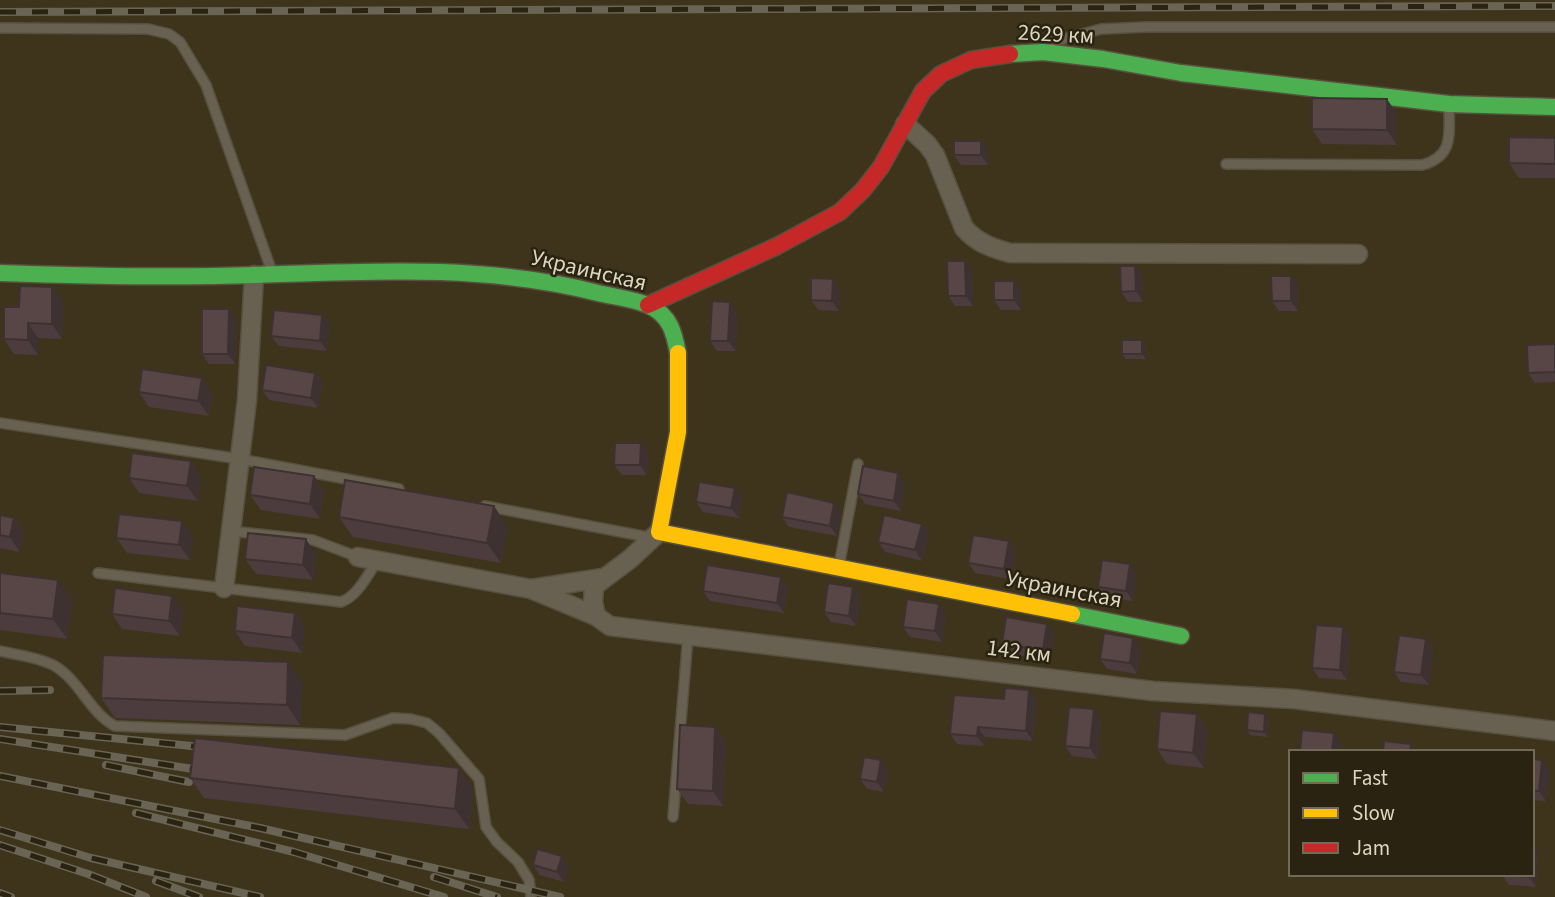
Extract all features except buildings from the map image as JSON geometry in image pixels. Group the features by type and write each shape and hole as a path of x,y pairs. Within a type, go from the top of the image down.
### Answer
{"street":[{"name":"2629 км","path":"648,305 777,246 840,212 863,190 881,167 923,91 941,74 971,60 1043,52 1091,57 1181,73 1449,104 1555,107"},
{"path":"905,124 935,155 964,228 972,237 988,246 1010,253 1358,254"},
{"name":"Украинская","path":"0,273 104,277 254,275 346,270 496,274 568,285 648,305 662,314 672,326 678,353 678,432 656,535 839,568 1181,636"},
{"path":"224,588 247,400 254,275"},
{"path":"596,616 594,586 656,535"},
{"path":"358,557 531,589 603,578"},
{"name":"142 км","path":"531,589 596,616 610,626 1153,691 1294,699 1555,731"}],"lane":[{"path":"1006,54 1101,29 1555,27"},
{"path":"0,28 148,29 169,34 180,42 206,85 273,274"},
{"path":"1226,164 1422,165 1441,157 1447,149 1449,104"},
{"path":"0,423 240,459 413,492"},
{"path":"839,568 858,464"},
{"path":"480,505 656,535"},
{"path":"231,531 313,540 358,557"},
{"path":"98,573 341,601 355,593 377,561"},
{"path":"673,817 688,636"},
{"path":"0,651 53,665 70,678 104,720 115,726 345,735 393,718 428,723 479,779 486,827 518,862 529,880 531,897"}],"railway":[{"path":"0,12 1555,6"},
{"path":"0,691 50,690"},
{"path":"0,727 212,748"},
{"path":"0,739 193,769"},
{"path":"106,765 189,782"},
{"path":"0,776 260,828 560,897"},
{"path":"136,813 294,852 444,897"},
{"path":"0,830 91,858 260,897"},
{"path":"0,845 88,874 146,897"},
{"path":"434,877 497,897"},
{"path":"156,881 199,897"},
{"path":"0,893 11,897"}],"traffic: fast":[{"path":"1010,54 1043,52 1103,59 1181,73 1449,104 1555,107"},
{"path":"0,273 191,276 385,271 513,277 650,306 670,325 678,353"},
{"path":"1072,614 1181,636"}],"traffic: slow":[{"path":"678,353 678,432 659,532 1072,614"}],"traffic: jam":[{"path":"648,305 777,246 840,212 863,190 881,167 923,91 941,74 971,60 1010,54"}]}
